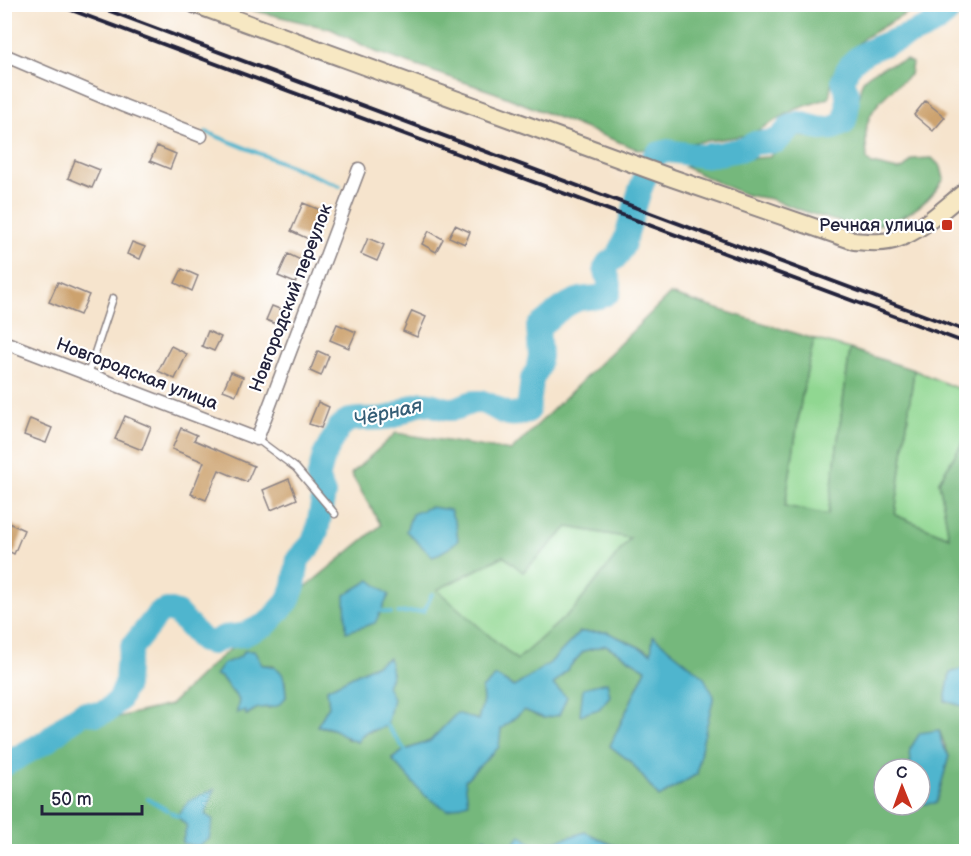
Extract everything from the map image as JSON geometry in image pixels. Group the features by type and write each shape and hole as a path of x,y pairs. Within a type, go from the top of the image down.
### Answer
{"street":[{"path":"194,4 672,178 854,241 874,243 896,240 915,230 966,190"},
{"path":"4,55 201,140"},
{"name":"Новгородский переулок","path":"257,439 359,169"},
{"name":"Новгородская улица","path":"4,342 257,439"}],"lane":[{"path":"88,374 113,298"},
{"path":"257,439 296,468 335,514"}],"green space":[{"path":"921,4 865,37 847,54 833,74 829,98 794,110 750,135 639,150 496,93 376,52 331,29 231,5"},
{"path":"906,60 912,63 910,75 876,106 868,122 866,138 867,160 872,164 898,170 904,168 913,159 932,158 941,167 944,179 936,190 906,215 882,224 868,226 844,223 771,199 744,194 685,167 699,162 768,157 798,136 825,139 841,135 851,122 864,79 878,69"},
{"path":"670,294 814,339 802,395 785,506 828,515 850,349 914,370 895,515 949,537 939,481 966,437 966,667 950,673 945,701 966,707 966,851 635,851 610,844 585,832 543,847 546,852 530,851 532,844 509,849 494,845 476,847 477,852 5,852 5,775 83,725 170,705 211,665 381,525 351,474 396,433 511,451","holes":["568,527 630,538 576,607 517,660 437,590 503,556 523,572","580,632 607,632 652,653 653,637 701,749 697,774 659,797 631,762 610,746 646,669 606,645 584,651 553,685 561,692 544,718 524,710 501,729 498,747 465,780 424,795 392,759 405,750 430,741 457,713 478,720 483,701 482,689 496,676 514,687 550,663","240,657 262,665 273,665 285,681 286,697 270,708 259,707 247,715 246,710 237,712 239,700 221,677 223,664","389,658 392,674 374,731 364,733 357,742 347,739 338,730 317,726 329,706 327,689","214,790 205,814 182,843 187,826 177,816 190,800"]},
{"path":"814,339 850,349 828,516 785,506 802,395"},
{"path":"914,370 966,392 966,437 939,481 949,537 895,515"},
{"path":"568,527 630,538 576,607 517,660 436,590 504,556 523,572"}],"water":[{"path":"430,507 450,510 456,525 458,540 433,557 406,531 412,514"},
{"path":"370,580 389,595 375,623 346,632 345,595"},
{"path":"580,632 607,632 651,653 653,636 703,676 714,696 697,774 659,797 631,762 610,746 646,669 606,645 584,651 553,685 567,697 559,715 544,718 524,710 501,729 499,747 465,780 468,803 447,810 424,795 392,759 405,750 430,741 457,713 478,720 483,701 482,689 496,676 514,687 550,663"},
{"path":"244,651 254,651 262,665 275,667 282,673 286,697 274,707 258,708 246,715 245,710 237,713 239,700 221,677 215,675 223,664 240,657"},
{"path":"389,658 392,674 387,686 393,698 387,726 364,733 357,742 330,728 317,726 329,706 327,689"},
{"path":"966,667 966,707 945,701 950,673"},
{"path":"607,682 610,696 599,709 580,715 583,688"},
{"path":"939,730 942,744 949,756 936,803 932,803 932,757 911,757 910,749 920,733"},
{"path":"215,789 205,814 213,820 209,839 197,846 182,843 187,826 177,816 190,800"},
{"path":"585,832 610,844 635,851 546,851 543,847"},
{"path":"521,835 532,844 530,851 477,851 476,847 485,838 494,845 509,849"}],"building":[{"path":"925,101 945,117 933,131 914,115"},
{"path":"157,146 176,154 170,169 150,161"},
{"path":"75,160 100,170 92,188 68,178"},
{"path":"303,203 325,212 313,241 291,231"},
{"path":"455,225 470,232 465,244 449,237"},
{"path":"429,231 443,239 436,252 422,244"},
{"path":"368,238 384,245 377,261 361,254"},
{"path":"132,242 145,247 140,259 127,254"},
{"path":"288,254 305,262 295,283 278,276"},
{"path":"182,269 198,276 192,291 175,283"},
{"path":"58,282 89,295 80,315 49,302"},
{"path":"272,306 287,312 281,326 266,320"},
{"path":"412,311 426,317 417,337 403,331"},
{"path":"337,324 356,332 349,348 330,340"},
{"path":"208,331 221,337 214,351 202,346"},
{"path":"171,346 187,354 175,379 158,371"},
{"path":"318,351 329,356 321,376 310,371"},
{"path":"231,372 243,377 236,395 223,390"},
{"path":"318,402 329,407 321,428 309,424"},
{"path":"125,416 151,427 142,450 115,439"},
{"path":"30,419 52,428 46,443 24,435"},
{"path":"181,428 197,435 194,440 254,466 247,482 219,470 206,500 191,494 204,462 172,449"},
{"path":"289,479 297,499 271,510 263,490"},
{"path":"4,521 24,530 14,554 4,549"}],"waterway":[{"name":"Чёрная","path":"4,765 47,741 83,713 99,714 108,710 119,700 126,685 127,666 132,647 159,613 167,610 177,613 203,641 212,643 224,637 243,635 267,624 288,601 294,586 298,559 312,544 317,531 324,494 318,479 324,456 339,428 347,421 389,417 422,403 453,409 473,402 483,402 505,413 519,414 528,411 532,379 537,371 540,356 538,327 572,302 609,292 610,285 605,268 617,257 623,246 640,190 652,160 657,154 668,151 702,156 718,154 744,149 755,143 777,141 790,127 799,123 822,129 833,128 844,123 848,102 843,80 849,67 870,50 932,25 954,4"},
{"path":"206,132 340,186"},
{"path":"398,613 424,611 432,594"},
{"path":"381,611 391,613"},
{"path":"387,726 405,750"},
{"path":"148,799 167,810"},
{"path":"171,812 177,816"}],"railway":[{"path":"55,4 966,343"},
{"path":"91,4 966,331"}],"place":[{"name":"Речная улица","path":"947,225"}]}
